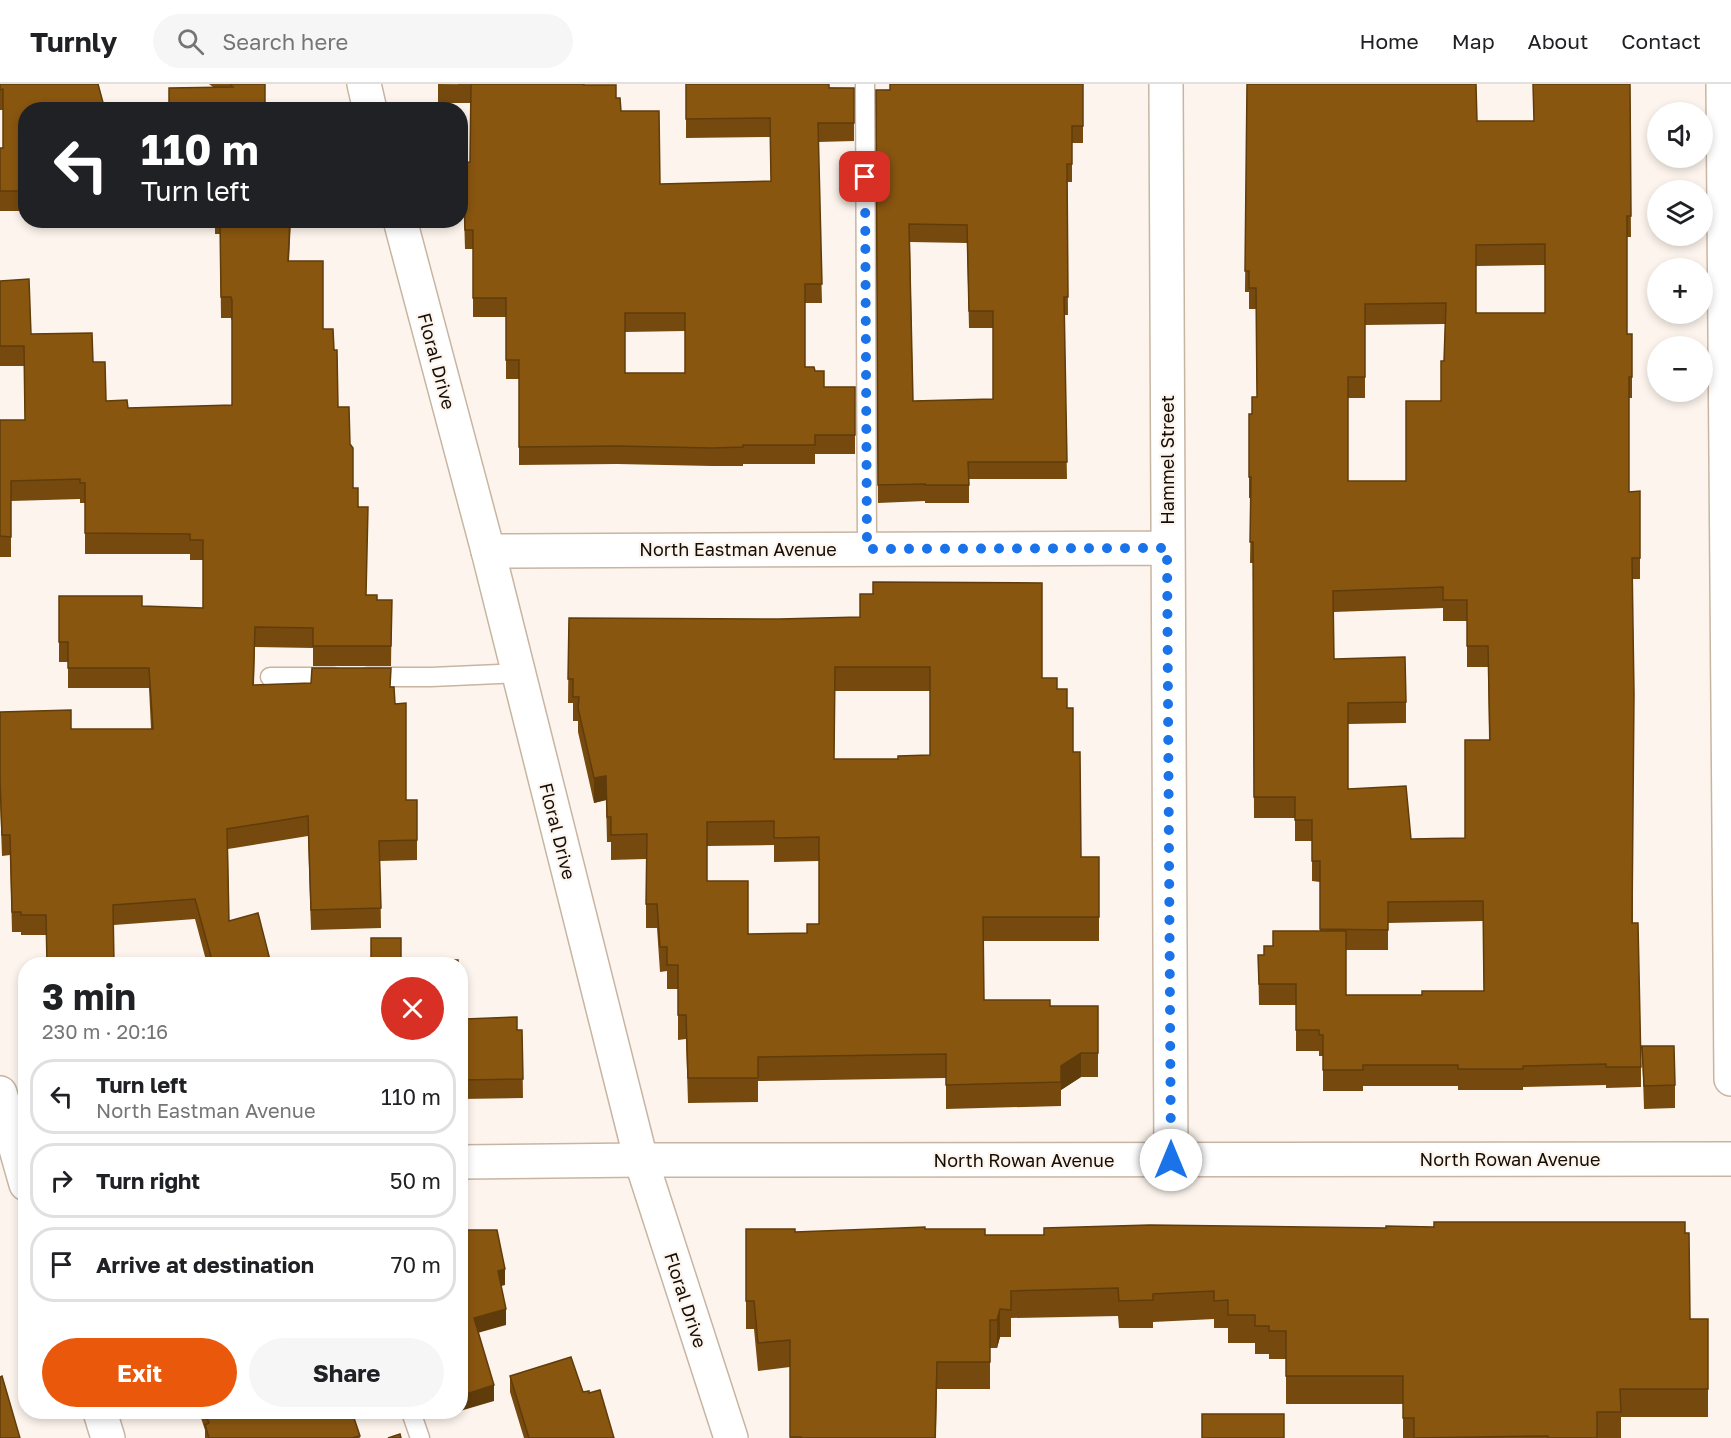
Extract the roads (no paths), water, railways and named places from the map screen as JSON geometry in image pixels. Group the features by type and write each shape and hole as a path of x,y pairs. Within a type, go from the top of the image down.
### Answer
{"street":[{"path":"364,84 368,102"},
{"name":"Hammel Street","path":"1166,84 1171,1160"},
{"path":"1723,84 1731,1079"},
{"name":"Floral Drive","path":"402,228 488,550 641,1160 731,1438"},
{"name":"North Eastman Avenue","path":"488,550 1167,548"},
{"path":"0,1093 18,1170"},
{"name":"North Rowan Avenue","path":"468,1162 1731,1159"},
{"path":"102,1419 108,1438"}],"lane":[{"path":"865,84 867,549"},
{"path":"270,677 431,677 519,673"},
{"path":"413,1419 420,1438"}]}
